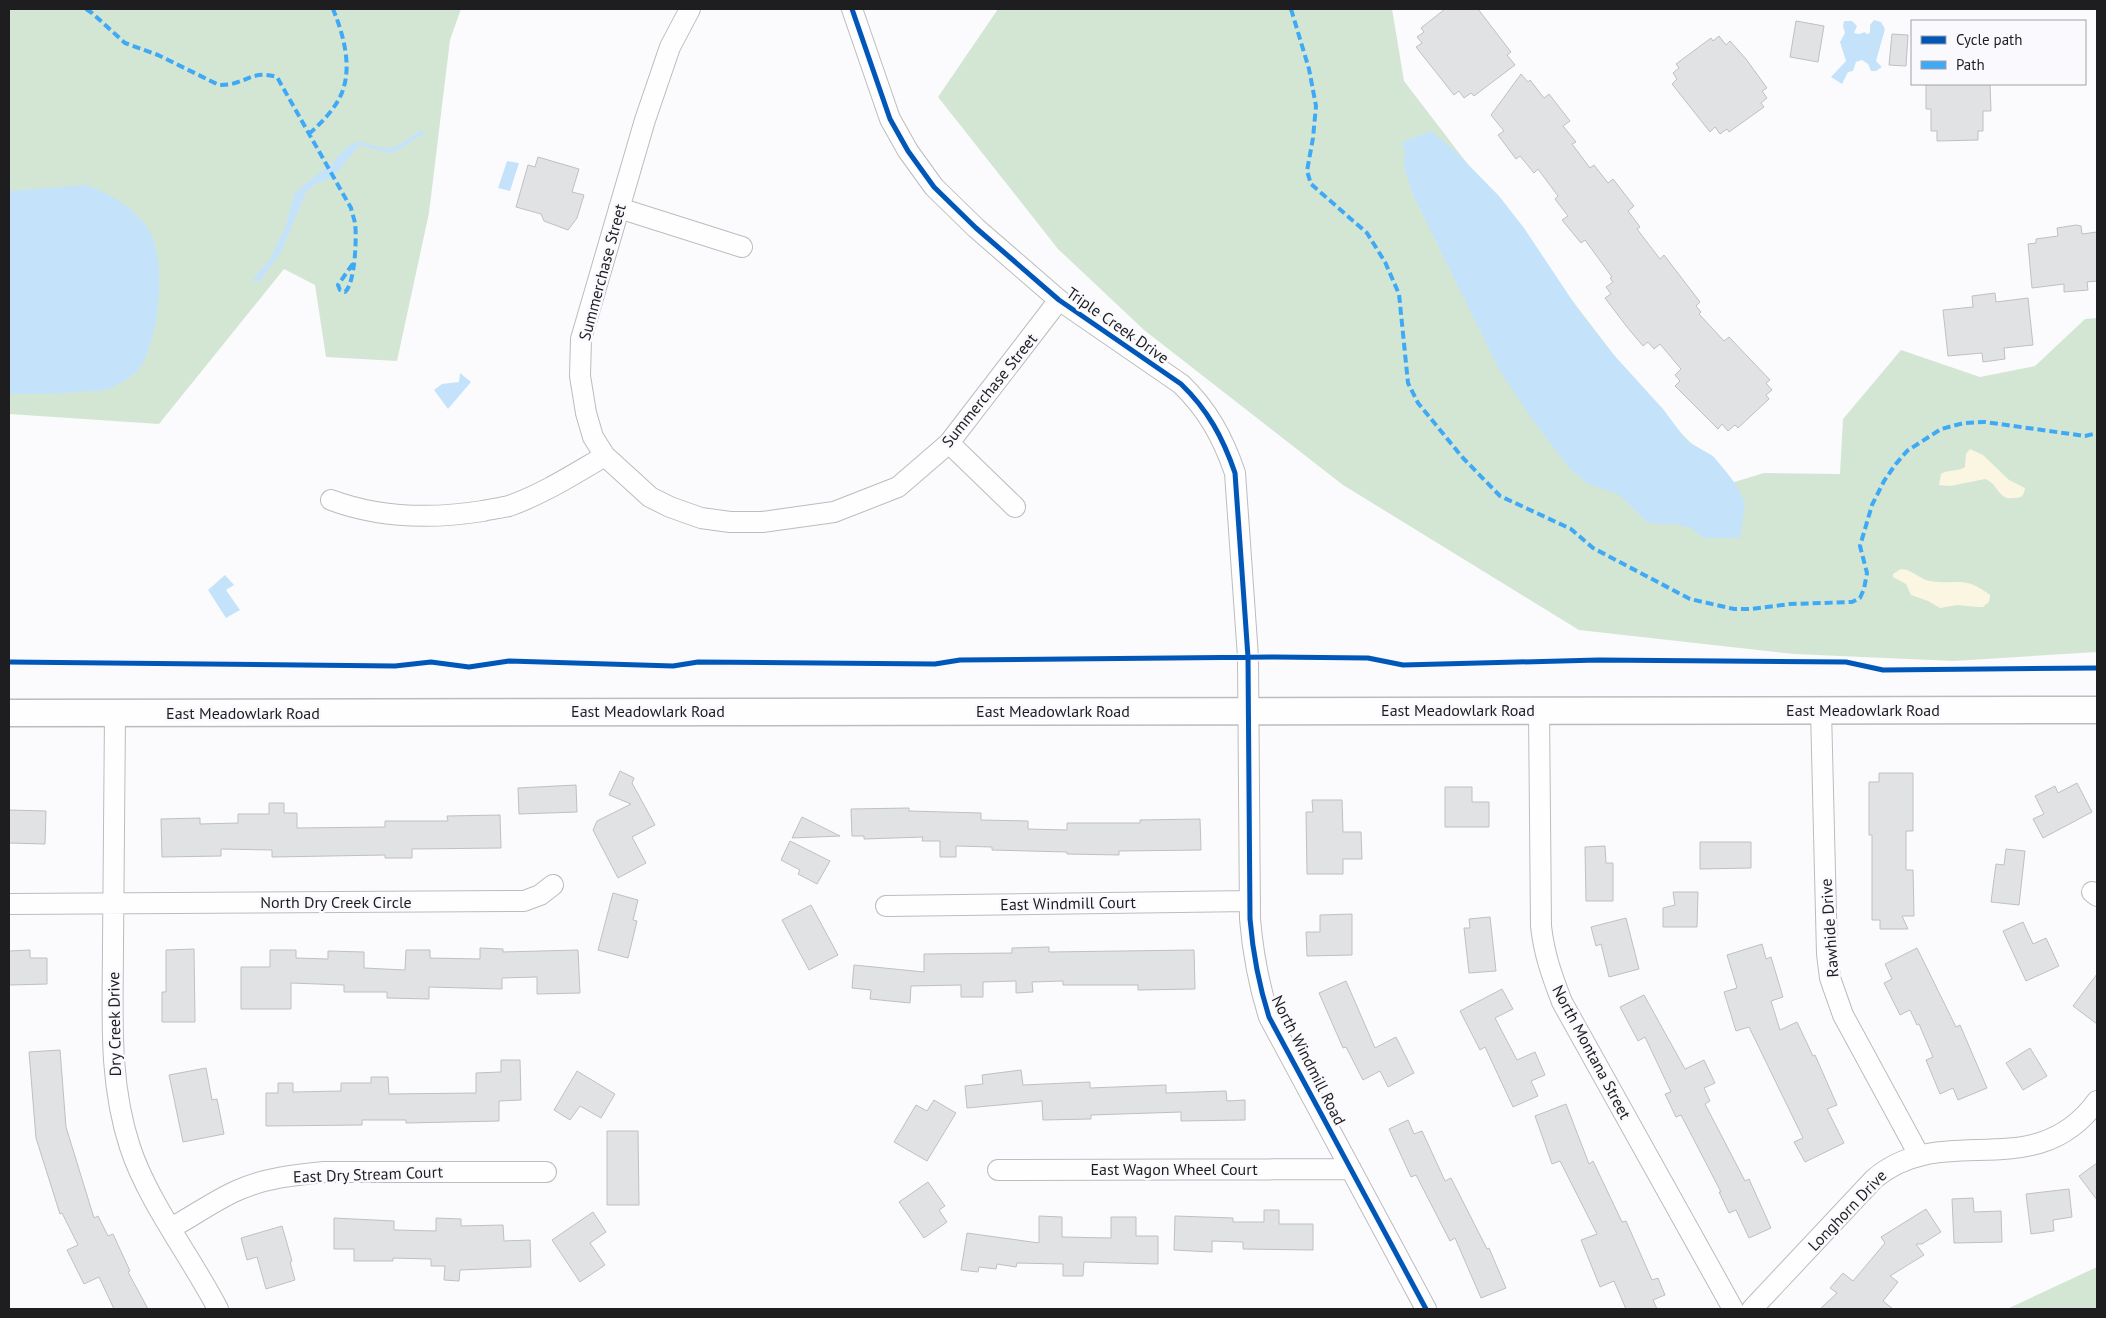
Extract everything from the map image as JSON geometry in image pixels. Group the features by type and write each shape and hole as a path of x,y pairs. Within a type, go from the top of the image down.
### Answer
{"main road":[{"name":"East Meadowlark Road","path":"9,714 1249,710 2097,710"}],"street":[{"name":"Summerchase Street","path":"690,9 670,47 645,120 581,339 580,376 586,413 593,437 605,456 622,474 650,497 670,507 701,518 730,522 762,522 834,512 898,487 949,443 1059,300"},
{"name":"Triple Creek Drive","path":"852,9 890,119 908,152 934,187 976,228 1059,300 1181,384 1198,401 1213,421 1227,449 1235,473 1248,657 1249,710"},
{"path":"619,208 742,247"},
{"path":"949,443 1015,507"},
{"path":"331,500 354,509 392,514 410,516 458,515 508,506 563,480 605,456"},
{"name":"North Windmill Road","path":"1249,710 1250,901 1253,958 1259,985 1269,1017 1426,1309"},
{"name":"North Montana Street","path":"1538,710 1541,926 1544,950 1550,973 1562,1002 1733,1309"},
{"name":"Rawhide Drive","path":"1821,710 1827,954 1830,978 1844,1015 1919,1154"},
{"name":"Dry Creek Drive","path":"115,714 112,1050 120,1115 130,1148 145,1183 201,1276 218,1309"},
{"name":"North Dry Creek Circle","path":"9,904 524,901 540,895 553,885"},
{"name":"East Windmill Court","path":"886,906 1250,901"},
{"name":"Longhorn Drive","path":"1752,1309 1874,1179 1894,1164 1919,1154 1940,1151 2018,1149 2044,1142 2079,1122 2097,1101"},
{"name":"East Wagon Wheel Court","path":"998,1170 1351,1169"},
{"name":"East Dry Stream Court","path":"172,1228 236,1191 265,1181 294,1175 324,1172 546,1172"}],"green space":[{"path":"9,9 461,9 450,40 429,213 397,361 326,357 315,285 284,269 159,424 9,414"},
{"path":"998,9 1392,9 1404,81 1650,402 1731,483 1764,473 1840,474 1843,419 1901,350 1980,377 2035,366 2085,319 2097,318 2097,652 1954,661 1794,654 1579,630 1343,485 1144,330 1058,249 938,97"},
{"path":"2097,1267 2097,1309 2007,1309"}],"sand":[{"path":"1970,449 1983,455 2009,480 2025,488 2022,496 2017,498 2005,497 1993,484 1985,479 1950,486 1939,485 1941,474 1965,467 1966,454"},
{"path":"1901,569 1930,581 1960,582 1973,585 1990,595 1989,602 1983,607 1957,605 1940,608 1911,595 1906,584 1893,577 1893,574"}],"water":[{"path":"1874,20 1881,22 1885,29 1876,61 1882,67 1876,71 1871,71 1868,64 1862,60 1856,62 1853,71 1848,72 1842,84 1831,77 1846,61 1840,42 1845,33 1844,21 1852,21 1857,26 1854,33 1865,32 1866,34 1870,33 1870,25"},
{"path":"421,130 425,133 397,151 389,153 359,145 340,169 325,181 317,183 306,192 281,252 259,282 252,280 270,259 285,228 295,193 316,175 333,164 337,157 349,146 360,141 379,147 393,147"},
{"path":"1431,131 1456,152 1499,196 1524,228 1580,312 1613,354 1663,409 1687,441 1713,456 1728,474 1739,489 1745,505 1740,538 1703,538 1691,528 1675,524 1647,522 1618,494 1588,484 1569,468 1527,412 1499,369 1413,195 1404,167 1405,152 1401,143"},
{"path":"507,161 519,163 510,191 498,188"},
{"path":"87,185 123,203 138,216 150,232 158,262 159,281 156,321 152,340 139,369 109,389 100,391 9,394 9,191"},
{"path":"460,373 471,382 448,409 434,390 442,384 459,382"},
{"path":"225,575 234,585 226,590 240,610 226,618 208,590"}],"building":[{"path":"1445,9 1478,9 1511,52 1507,55 1515,65 1474,96 1471,93 1464,98 1459,91 1454,95 1416,47 1422,43 1417,37 1424,32 1421,28"},
{"path":"1796,21 1824,26 1818,62 1790,57"},
{"path":"1892,34 1908,35 1906,66 1889,65"},
{"path":"1719,36 1726,45 1730,41 1767,88 1762,91 1767,98 1761,103 1764,107 1729,132 1727,129 1720,134 1715,127 1710,132 1672,84 1677,79 1673,73 1679,68 1676,64 1711,38 1713,41"},
{"path":"1521,74 1528,82 1530,80 1544,98 1549,94 1570,121 1563,126 1576,142 1572,144 1590,168 1594,165 1608,183 1613,179 1634,206 1628,211 1640,227 1637,229 1660,259 1664,255 1700,302 1696,306 1701,312 1699,314 1724,341 1729,337 1770,380 1766,383 1772,390 1766,395 1769,399 1738,428 1735,425 1728,431 1722,424 1718,429 1675,386 1680,381 1675,375 1681,369 1660,344 1654,349 1648,342 1643,346 1627,327 1605,298 1611,294 1606,287 1613,282 1610,278 1612,277 1585,240 1581,243 1562,220 1568,216 1555,199 1558,196 1538,169 1534,173 1520,156 1516,159 1498,135 1504,131 1491,115"},
{"path":"1926,85 1990,85 1991,111 1983,111 1983,131 1978,131 1978,140 1937,141 1937,131 1931,131 1931,109 1926,109"},
{"path":"538,157 579,169 572,192 584,195 577,218 568,230 544,221 541,214 516,207 528,165 535,167"},
{"path":"2081,226 2082,234 2097,232 2097,281 2087,282 2088,290 2064,292 2064,284 2032,288 2028,244 2036,243 2036,239 2058,236 2057,228"},
{"path":"1995,293 1996,302 2028,298 2033,345 2004,348 2005,359 1983,362 1982,353 1948,356 1943,310 1973,307 1972,296"},
{"path":"620,771 634,778 632,783 655,825 632,837 646,863 618,878 593,830 597,821 631,804 609,795"},
{"path":"1879,773 1913,773 1913,831 1906,831 1906,870 1913,870 1914,916 1902,916 1908,929 1880,929 1880,920 1872,920 1872,835 1869,835 1869,782 1879,782"},
{"path":"2077,783 2092,812 2043,838 2033,819 2044,814 2035,796 2055,786 2058,793"},
{"path":"576,785 577,812 519,814 518,788"},
{"path":"1445,787 1472,787 1472,802 1489,802 1489,827 1445,827"},
{"path":"1312,800 1342,800 1343,832 1361,832 1362,859 1343,859 1343,874 1307,874 1306,812 1313,812"},
{"path":"269,803 284,803 284,813 297,813 297,828 385,827 385,821 448,821 447,816 500,815 501,848 412,849 412,858 385,858 385,855 272,857 272,850 221,849 221,856 162,857 161,819 200,818 200,824 238,823 238,814 269,814"},
{"path":"909,808 909,811 981,813 981,820 1028,821 1028,829 1067,830 1067,823 1140,823 1140,820 1200,819 1201,850 1119,851 1119,855 992,850 992,847 956,846 956,857 940,857 940,841 922,841 923,837 864,839 864,836 852,836 851,809"},
{"path":"9,810 46,811 45,844 9,843"},
{"path":"802,817 840,836 792,838"},
{"path":"790,841 830,861 817,884 798,874 800,870 781,860"},
{"path":"1700,842 1751,842 1751,868 1700,869"},
{"path":"1605,846 1606,863 1613,863 1613,901 1586,901 1585,847"},
{"path":"2006,849 2025,851 2019,905 1991,902 1996,864 2004,865"},
{"path":"1673,892 1698,892 1697,927 1663,927 1663,908 1675,905"},
{"path":"613,893 638,900 633,920 637,921 628,958 598,950"},
{"path":"811,905 838,955 809,970 782,920"},
{"path":"1352,914 1352,955 1307,956 1306,932 1320,932 1320,915"},
{"path":"1490,917 1496,971 1469,973 1464,928 1470,928 1469,919"},
{"path":"1626,918 1639,969 1609,977 1601,944 1596,946 1591,927"},
{"path":"2023,922 2033,944 2046,938 2059,966 2026,981 2003,931"},
{"path":"1762,944 1766,959 1771,957 1783,997 1771,1001 1780,1030 1797,1022 1813,1056 1815,1055 1837,1105 1827,1109 1844,1143 1805,1162 1794,1142 1803,1138 1749,1027 1736,1031 1724,992 1737,988 1727,955"},
{"path":"1049,947 1049,952 1194,950 1195,989 1138,990 1138,985 1063,985 1063,981 1032,982 1033,992 1016,993 1016,981 983,982 983,997 961,997 961,985 911,986 910,1003 870,999 871,990 852,988 854,965 924,972 924,954 1012,953 1012,948"},
{"path":"480,948 503,949 503,952 578,950 580,993 537,994 537,977 502,978 502,989 429,987 429,999 387,998 387,992 344,992 344,985 291,983 291,1009 241,1009 241,967 270,967 270,950 296,950 296,958 328,959 328,951 364,952 364,968 405,970 406,950 430,950 430,958 480,959"},
{"path":"1917,948 1956,1027 1960,1025 1987,1088 1958,1100 1953,1088 1940,1094 1926,1060 1933,1057 1919,1024 1917,1025 1910,1010 1900,1015 1884,983 1892,979 1885,964"},
{"path":"194,949 195,1022 162,1022 162,992 166,992 166,950"},
{"path":"30,950 30,958 47,958 47,984 9,985 9,951"},
{"path":"2097,974 2097,1024 2073,1006"},
{"path":"1346,981 1375,1048 1396,1037 1414,1073 1388,1087 1380,1071 1363,1080 1346,1047 1343,1048 1319,993"},
{"path":"1502,989 1513,1009 1495,1018 1517,1060 1535,1052 1545,1075 1531,1081 1538,1096 1513,1107 1485,1047 1480,1050 1460,1011"},
{"path":"1644,995 1685,1069 1704,1060 1715,1083 1704,1088 1710,1101 1705,1104 1745,1181 1749,1179 1771,1228 1749,1238 1736,1210 1729,1213 1719,1192 1721,1192 1681,1115 1676,1117 1665,1094 1671,1092 1645,1037 1638,1041 1620,1007"},
{"path":"2030,1048 2047,1076 2023,1090 2006,1063"},
{"path":"60,1050 66,1127 94,1218 98,1216 108,1236 113,1234 130,1271 128,1272 148,1309 114,1309 99,1277 84,1284 67,1250 78,1245 62,1213 60,1214 36,1138 29,1052"},
{"path":"501,1060 520,1060 521,1100 499,1101 499,1121 406,1123 406,1120 362,1120 362,1125 266,1126 266,1093 278,1093 278,1083 293,1083 293,1092 341,1091 341,1083 371,1083 371,1077 388,1077 389,1094 476,1093 476,1073 501,1072"},
{"path":"206,1068 212,1100 217,1099 224,1134 183,1142 169,1075"},
{"path":"1021,1070 1023,1085 1090,1082 1090,1088 1166,1085 1166,1093 1226,1091 1227,1101 1245,1100 1245,1120 1181,1121 1181,1112 1091,1115 1091,1119 1043,1120 1042,1101 967,1108 965,1086 983,1084 982,1075"},
{"path":"577,1071 615,1094 601,1118 580,1106 570,1120 554,1110"},
{"path":"934,1100 956,1113 927,1161 894,1142 916,1105 927,1111"},
{"path":"1566,1104 1589,1164 1593,1161 1622,1222 1626,1221 1652,1280 1658,1278 1665,1295 1653,1300 1657,1309 1626,1309 1614,1281 1600,1287 1581,1240 1597,1234 1560,1161 1552,1164 1535,1116"},
{"path":"1408,1120 1414,1134 1422,1131 1445,1181 1451,1178 1487,1249 1489,1248 1506,1288 1481,1298 1455,1238 1450,1241 1416,1175 1411,1177 1389,1129"},
{"path":"607,1131 638,1131 639,1205 607,1205"},
{"path":"2097,1163 2097,1200 2079,1176"},
{"path":"928,1182 945,1206 939,1210 947,1222 924,1238 899,1202"},
{"path":"2069,1189 2072,1217 2053,1220 2054,1231 2031,1234 2026,1194"},
{"path":"1973,1198 1974,1212 2001,1211 2002,1242 1954,1243 1952,1199"},
{"path":"1926,1209 1941,1232 1922,1244 1916,1244 1924,1255 1890,1276 1898,1282 1883,1301 1893,1309 1820,1309 1837,1293 1830,1288 1843,1273 1853,1281 1885,1243 1881,1237"},
{"path":"1264,1210 1279,1210 1279,1224 1313,1224 1313,1250 1243,1249 1243,1242 1212,1241 1212,1252 1174,1250 1175,1216 1233,1218 1233,1222 1264,1222"},
{"path":"593,1212 606,1232 590,1243 605,1265 580,1282 552,1240"},
{"path":"1039,1216 1062,1217 1062,1237 1111,1238 1111,1217 1136,1217 1136,1236 1158,1236 1158,1264 1084,1262 1083,1276 1063,1276 1063,1264 1017,1263 1016,1267 997,1264 996,1269 979,1267 978,1272 961,1270 967,1233 1039,1243"},
{"path":"334,1218 394,1221 394,1230 436,1231 436,1218 461,1219 461,1226 503,1225 504,1241 530,1240 531,1267 460,1270 459,1281 444,1280 445,1266 431,1266 431,1259 393,1258 393,1261 354,1261 354,1249 334,1249"},
{"path":"282,1226 292,1261 290,1262 295,1280 266,1289 257,1257 247,1260 241,1238"}],"marked path":[{"path":"86,9 125,43 158,55 219,85 228,85 260,75 277,77 351,208 355,223 356,239 355,249 354,260 353,270 351,280 345,292 340,290 338,285 354,262"},
{"path":"309,134 326,118 344,88 347,65 346,54 341,31 333,9"},
{"path":"1291,9 1309,69 1316,106 1307,171 1311,184 1367,233 1385,262 1399,294 1408,383 1418,403 1463,458 1500,496 1571,529 1593,548 1690,599 1734,609 1751,609 1790,604 1852,602 1860,598 1864,589 1867,573 1860,546 1872,505 1884,481 1907,451 1941,429 1964,423 1985,422 2085,436 2097,433"}],"cycle path":[{"path":"852,9 890,119 908,151 934,187 976,228 1059,300 1181,384 1207,414 1220,436 1235,473 1248,657 1250,919 1254,957 1259,980 1269,1017 1426,1309"},
{"path":"9,662 395,666 431,662 469,667 509,661 673,666 698,662 935,664 960,660 1274,657 1368,658 1403,665 1598,660 1846,662 1883,670 2097,668"}]}
